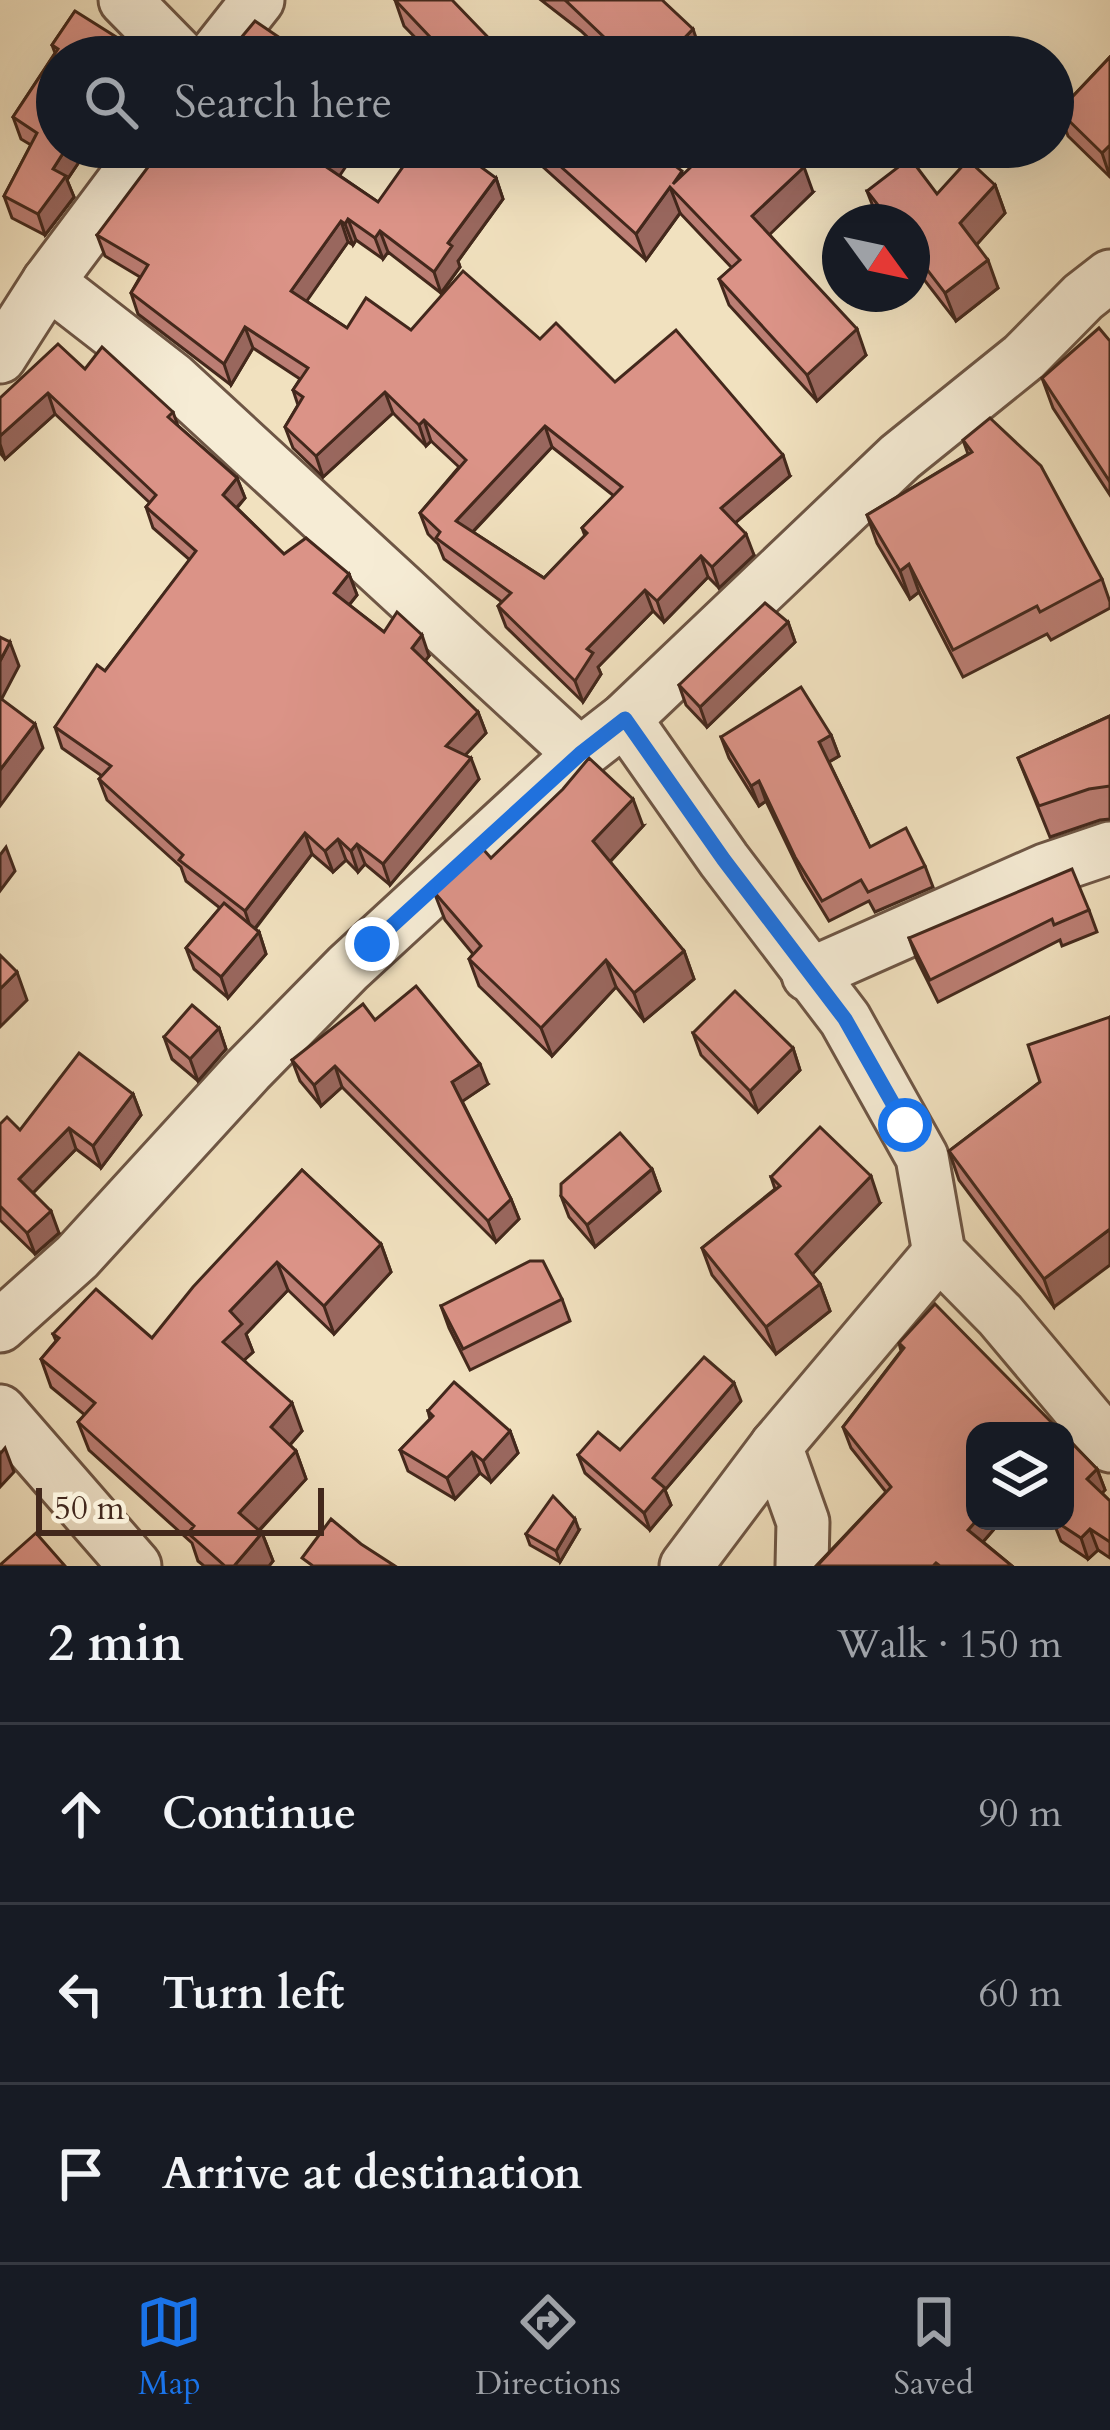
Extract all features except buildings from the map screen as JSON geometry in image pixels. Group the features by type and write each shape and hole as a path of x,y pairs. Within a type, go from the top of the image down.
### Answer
{"street":[{"path":"124,0 160,36"},
{"path":"230,36 258,0"},
{"path":"0,357 48,282 133,168"},
{"path":"0,1326 77,1257 347,968 580,754 625,719 900,457 1024,357 1110,276"},
{"path":"48,282 173,379 580,754"},
{"path":"625,719 808,975 845,1019 922,1157 939,1253 1000,1315 1110,1446"},
{"path":"808,975 1045,870 1110,848"},
{"path":"686,1566 776,1446 939,1253"},
{"path":"0,1411 135,1566"},
{"path":"776,1446 803,1522 802,1566"}],"route":[{"path":"372,944 580,754 625,719 808,975 845,1019 905,1125"}]}
